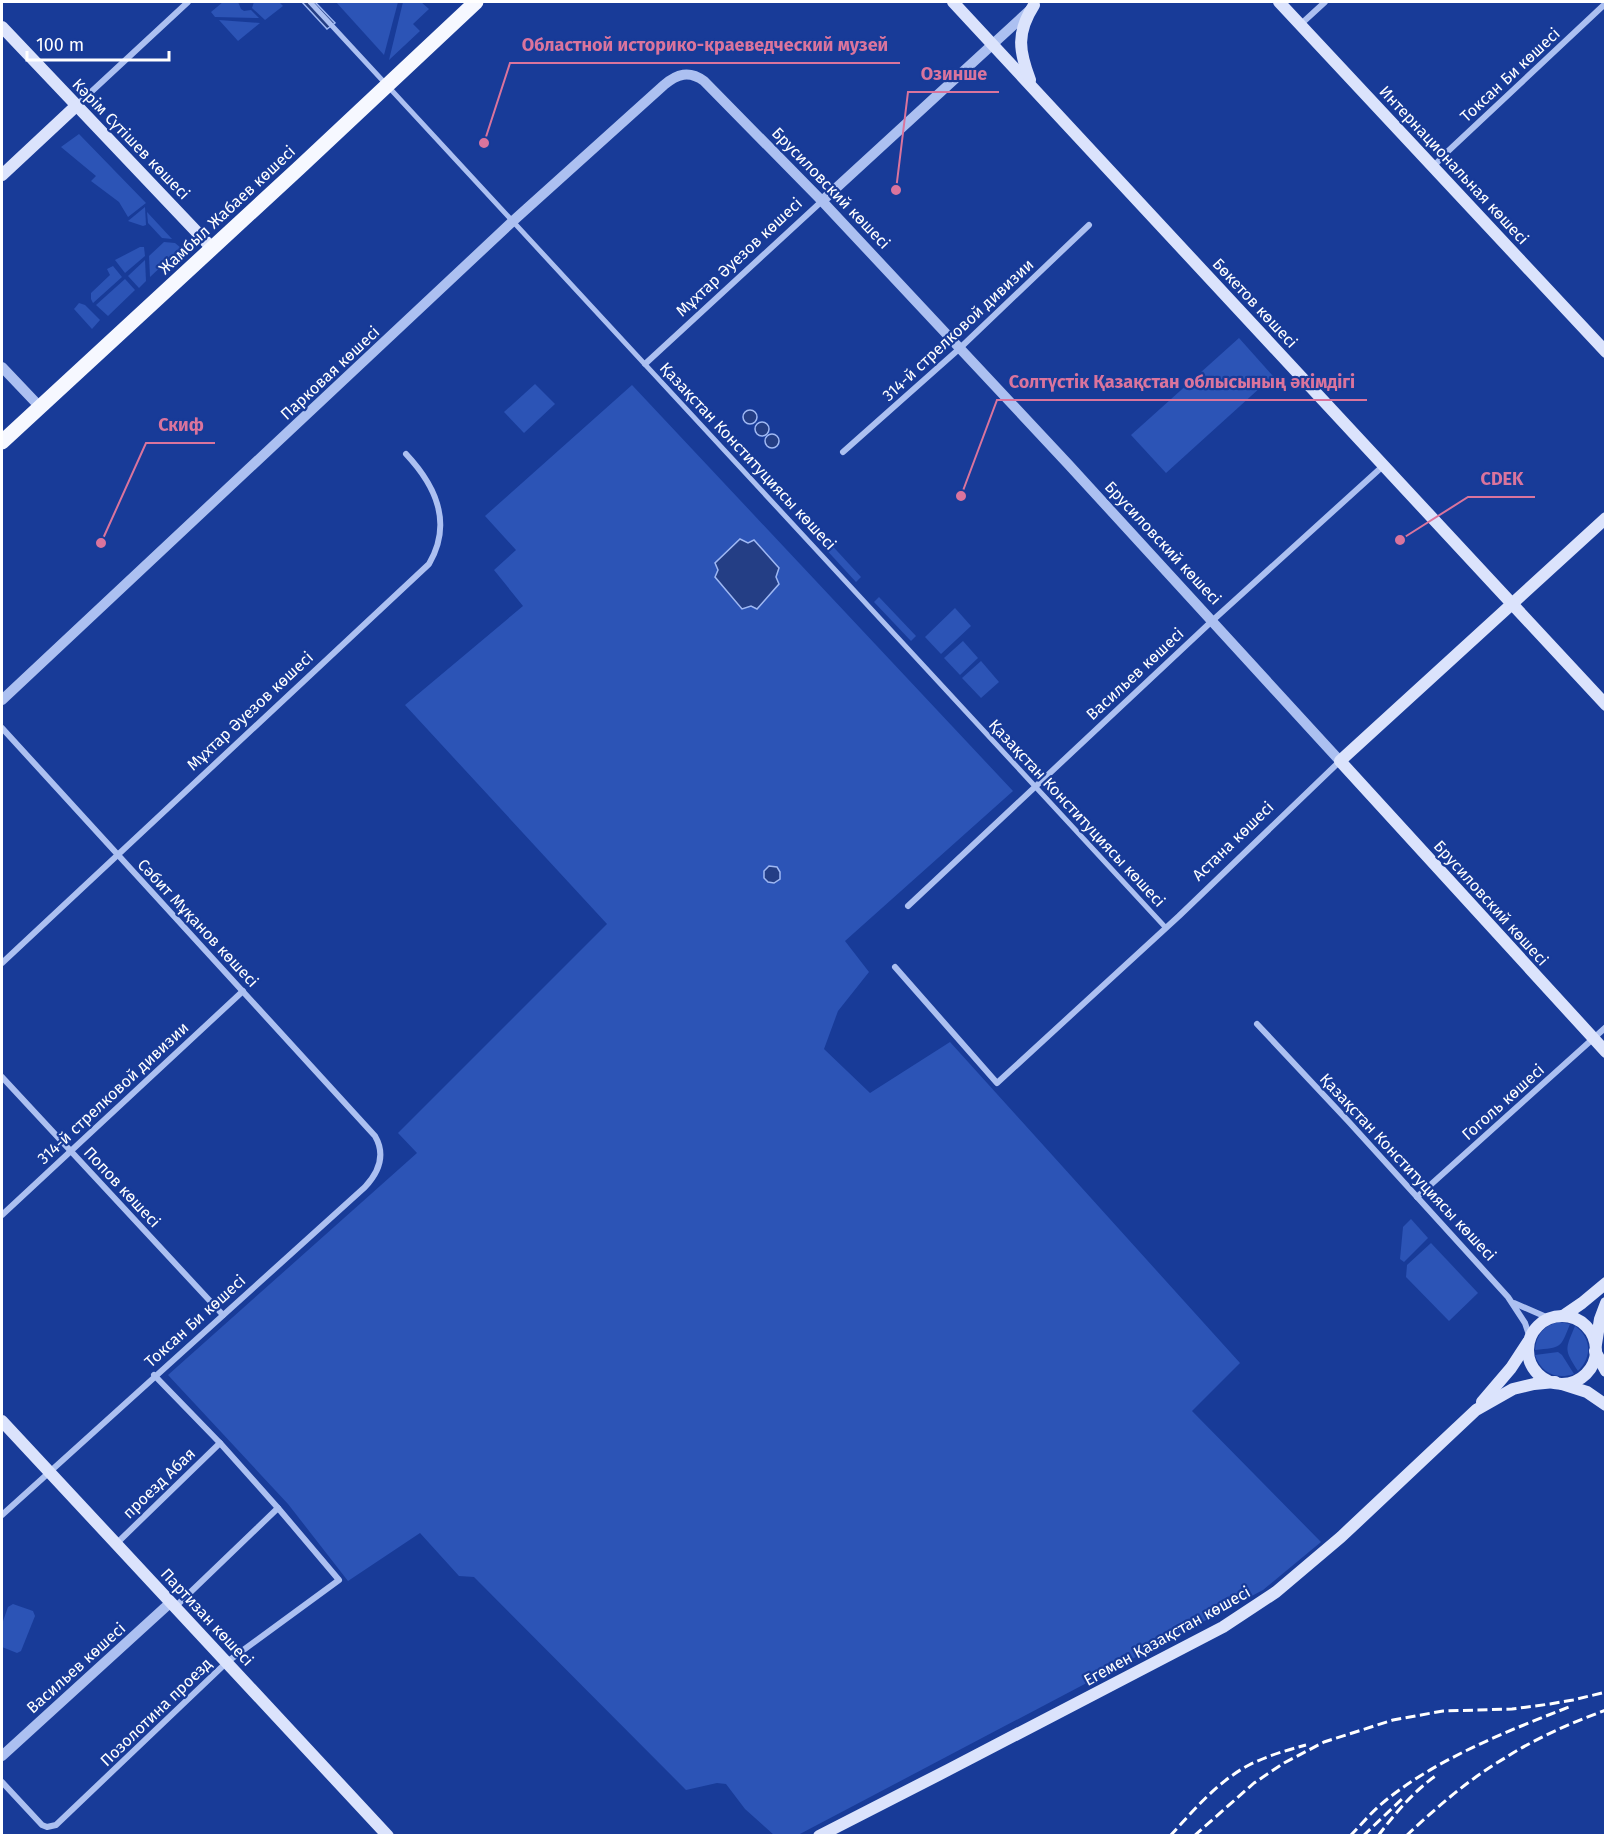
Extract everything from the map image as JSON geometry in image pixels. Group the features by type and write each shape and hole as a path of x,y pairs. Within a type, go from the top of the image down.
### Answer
{"main road":[{"name":"Жамбыл Жабаев көшесі","path":"2,442 476,2"},
{"name":"Бөкетов көшесі","path":"953,2 1605,705"},
{"name":"Интернациональная көшесі","path":"1279,2 1605,352"},
{"path":"1032,87 1024,63 1021,40 1024,21 1037,3"},
{"name":"Кәрім Сүтішев көшесі","path":"2,27 212,248"},
{"path":"2,175 76,106"},
{"name":"Астана көшесі","path":"1340,761 1605,518"},
{"name":"Брусиловский көшесі","path":"1340,761 1605,1052"},
{"path":"1476,1410 1511,1368 1538,1326 1582,1303 1605,1283"},
{"path":"1556,1383 1568,1383 1584,1375 1592,1364 1599,1351 1599,1326 1605,1303"},
{"path":"1558,1317 1575,1319 1586,1326 1593,1336 1605,1371"},
{"path":"1530,1339 1528,1350 1531,1364 1540,1375 1556,1383 1587,1392 1605,1405"},
{"name":"Егемен Қазақстан көшесі","path":"819,1836 1202,1638 1260,1604 1341,1537 1476,1410 1513,1389 1534,1384 1556,1383"},
{"name":"Партизан көшесі","path":"2,1421 388,1836"}],"street":[{"path":"76,106 188,2"},
{"name":"Қазақстан Конституциясы көшесі","path":"310,2 1166,928"},
{"path":"1300,24 1325,2"},
{"name":"Мұхтар Әуезов көшесі","path":"645,364 1037,3"},
{"name":"Токсан Би көшесі","path":"1433,167 1605,3"},
{"name":"Брусиловский көшесі","path":"683,74 693,75 704,81 822,201 1340,761"},
{"name":"Парковая көшесі","path":"2,700 513,221 664,85 677,75 683,74"},
{"name":"314-й стрелковой дивизии","path":"843,452 959,349 1089,225"},
{"path":"2,367 40,407"},
{"name":"Мұхтар Әуезов көшесі","path":"2,963 429,564 439,543 439,511 428,479 406,454"},
{"name":"Васильев көшесі","path":"908,906 1212,621 1384,466"},
{"name":"Сәбит Мұқанов көшесі","path":"2,728 375,1136"},
{"name":"Астана көшесі","path":"896,966 997,1083 1166,928 1340,761"},
{"name":"314-й стрелковой дивизии","path":"2,1215 243,991"},
{"name":"Қазақстан Конституциясы көшесі","path":"1257,1024 1513,1303 1527,1326 1530,1339"},
{"name":"Гоголь көшесі","path":"1417,1197 1605,1027"},
{"name":"Попов көшесі","path":"2,1077 223,1315"},
{"name":"Токсан Би көшесі","path":"2,1515 371,1180 379,1168 381,1157 375,1136"},
{"name":"Қазақстан Конституциясы көшесі","path":"1513,1303 1541,1315 1558,1317"},
{"path":"154,1376 220,1443 278,1508"},
{"name":"проезд Абая","path":"116,1544 220,1443"},
{"name":"Васильев көшесі","path":"2,1756 278,1508"},
{"name":"Позолотина проезд","path":"2,1782 42,1825 47,1827 56,1825 227,1662 339,1580 278,1508"}],"shaded area":[{"path":"223,2 238,2 241,9 251,10 259,18 215,17 211,12"},
{"path":"254,2 279,2 283,6 265,20 252,8"},
{"path":"302,2 315,2 335,23 327,29"},
{"path":"336,2 398,2 384,55"},
{"path":"403,2 421,2 429,9 413,24 420,31 389,60"},
{"path":"219,20 260,23 238,41"},
{"path":"79,134 146,203 128,217 119,202 91,181 96,176 61,147"},
{"path":"145,207 146,225 128,221"},
{"path":"147,212 172,239 162,238 148,223"},
{"path":"164,242 175,243 181,248 150,277 149,256"},
{"path":"144,247 145,256 125,273 115,260"},
{"path":"145,260 146,281 139,288 128,276"},
{"path":"113,266 122,277 93,303 91,293 110,275 107,269"},
{"path":"125,279 135,290 108,316 96,305"},
{"path":"79,303 85,305 100,320 92,329 74,309"},
{"path":"1239,338 1273,376 1166,473 1131,435"},
{"path":"535,384 555,404 524,433 504,412"},
{"path":"632,385 1013,791 845,941 869,972 838,1011 824,1049 870,1093 950,1042 1240,1363 1192,1411 1321,1542 1263,1590 798,1835 774,1835 745,1809 726,1784 717,1783 686,1790 474,1577 459,1576 420,1533 348,1581 288,1504 168,1375 417,1153 398,1133 607,924 405,705 523,606 494,570 516,550 485,516"},
{"path":"750,410 755,412 757,417 755,422 750,424 745,422 743,417 745,412"},
{"path":"762,422 767,424 769,429 767,434 762,436 757,434 755,429 757,424"},
{"path":"772,434 777,436 779,441 777,446 772,448 767,446 765,441 767,436"},
{"path":"740,539 748,543 754,540 779,568 776,577 779,584 757,609 751,606 742,609 715,577 718,570 715,563"},
{"path":"827,540 861,577 856,582 822,545"},
{"path":"879,597 916,636 911,641 874,602"},
{"path":"955,608 971,626 941,654 925,637"},
{"path":"963,641 978,658 960,675 944,658"},
{"path":"981,661 999,682 981,698 962,678"},
{"path":"769,866 777,867 780,872 780,879 774,883 764,878 764,871"},
{"path":"1411,1219 1428,1238 1404,1262 1400,1259 1403,1227"},
{"path":"1431,1243 1478,1293 1449,1321 1406,1277 1407,1265"},
{"path":"1559,1322 1570,1324 1562,1342 1555,1347 1535,1350 1542,1332"},
{"path":"1575,1326 1584,1336 1588,1347 1586,1360 1578,1371 1568,1353 1569,1340"},
{"path":"1558,1352 1574,1374 1561,1376 1550,1374 1541,1366 1535,1355"},
{"path":"13,1604 33,1611 35,1616 21,1651 17,1653 2,1647 2,1624 8,1607"}],"railway":[{"path":"1194,1836 1254,1783 1284,1763 1324,1742 1393,1720 1443,1711 1512,1709 1573,1700 1606,1692"},
{"path":"1350,1836 1379,1806 1399,1790 1445,1761 1494,1737 1569,1707"},
{"path":"1406,1836 1454,1794 1492,1766 1541,1737 1606,1710"},
{"path":"1170,1836 1206,1797 1237,1772 1263,1759 1306,1745"},
{"path":"1378,1836 1406,1802 1438,1774"},
{"path":"1363,1836 1403,1798"}],"place":[{"name":"Oбластной историко-краеведческий музей","path":"484,143"},
{"name":"Озинше","path":"896,190"},
{"name":"Солтүстік Қазақстан облысының әкімдігі","path":"961,496"},
{"name":"CDEK","path":"1400,540"},
{"name":"Скиф","path":"101,543"}]}
